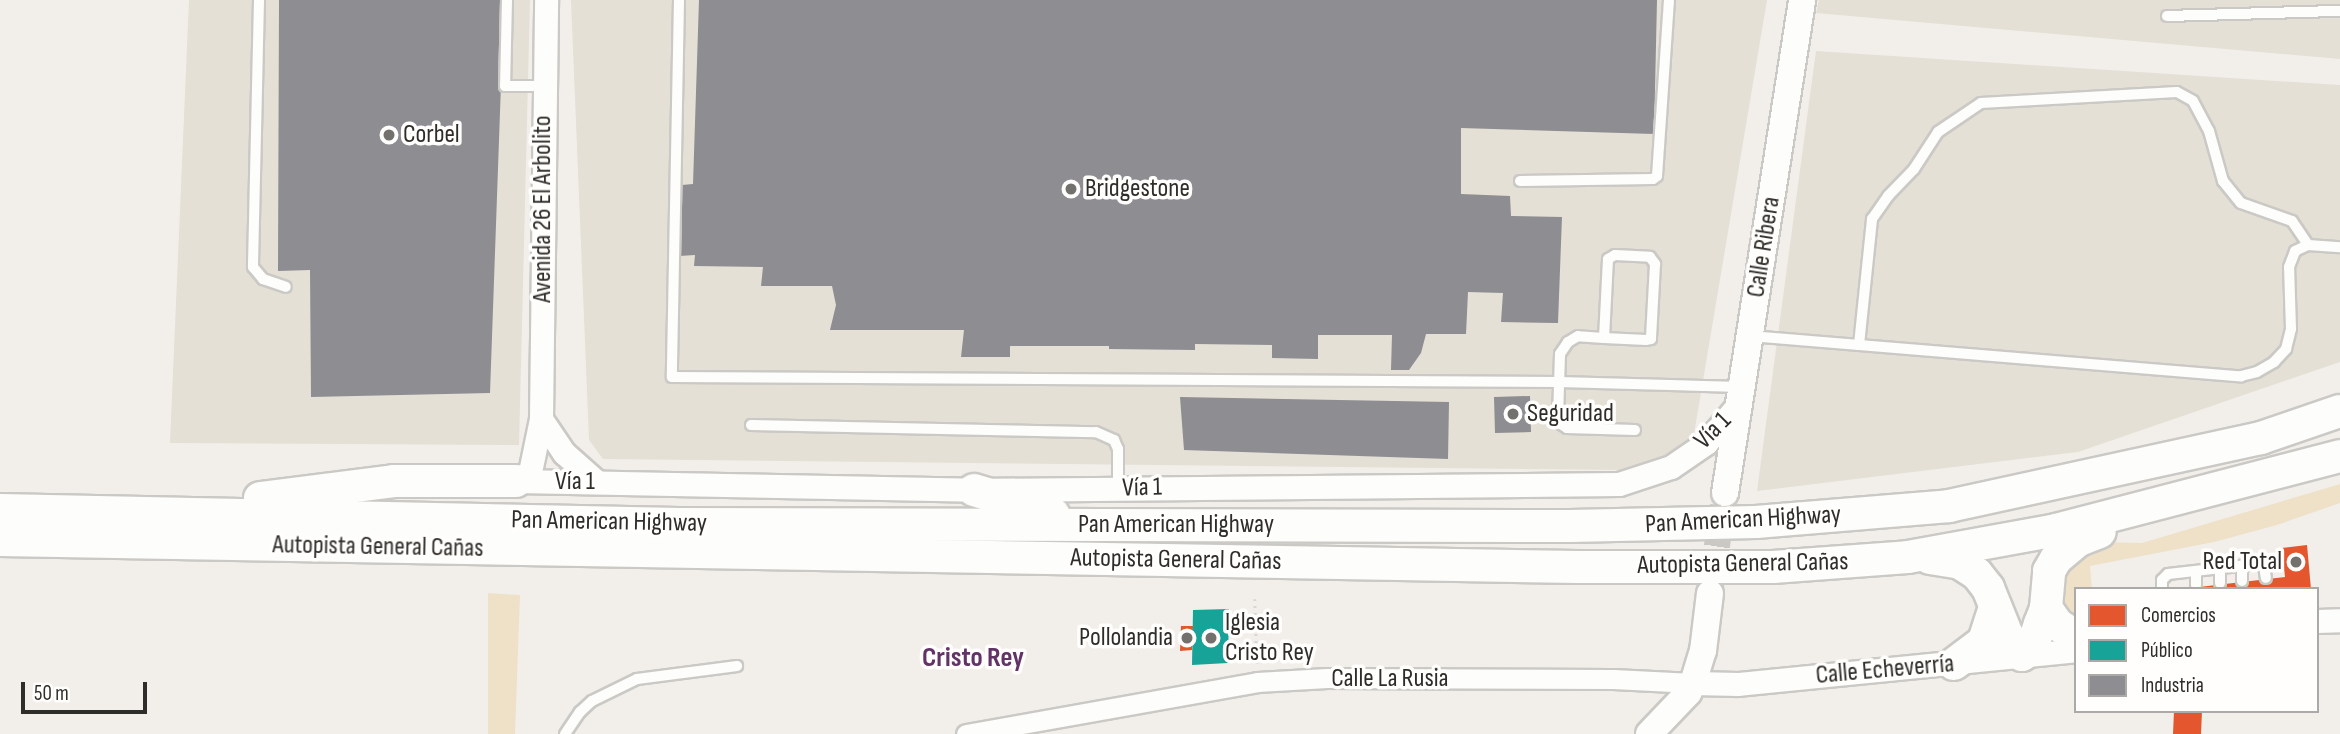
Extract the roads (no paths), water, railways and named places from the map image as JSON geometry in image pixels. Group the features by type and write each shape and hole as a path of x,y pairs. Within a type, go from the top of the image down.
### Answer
{"highway":[{"name":"Pan American Highway","path":"0,510 679,524 1570,526 1756,522 1949,506 2261,438 2340,411"},
{"name":"Autopista General Cañas","path":"0,540 1578,567 1773,567 1908,557 2056,530 2340,456"},
{"path":"1908,557 1960,563 1977,574 1988,588 2007,635 2022,655 2035,639 2046,608 2049,572 2056,559 2079,540 2143,523 2267,477"},
{"path":"136,511 394,481 516,481"},
{"path":"974,490 1085,524"},
{"path":"1954,664 1984,641 1995,607"},
{"path":"2046,608 2057,624 2074,636"}],"main road":[{"name":"Calle Ribera","path":"1725,494 1802,0"},
{"path":"1649,734 1688,693 1693,683 1703,651 1710,593"}],"street":[{"name":"Avenida 26 El Arbolito","path":"516,481 530,472 541,419 543,86 547,0"},
{"name":"Vía 1","path":"516,481 974,490 1619,484 1671,467 1706,443 1740,395"},
{"path":"541,419 565,453 597,482"},
{"path":"2319,621 2340,620"},
{"name":"Calle Echeverría","path":"1693,683 1738,684 2074,650"},
{"name":"Calle La Rusia","path":"966,734 1257,682 1354,678 1613,679 1693,683"}],"lane":[{"path":"259,0 253,267 263,279 286,287"},
{"path":"507,0 505,86 543,86"},
{"path":"679,0 672,377 1559,382 1740,395"},
{"path":"1520,181 1653,179 1657,176 1669,0"},
{"path":"2167,16 2340,11"},
{"path":"1860,345 1872,219 1888,196 1914,169 1938,132 1981,103 2177,92 2193,101 2209,131 2223,181 2241,203 2292,222 2308,245"},
{"path":"1750,335 2241,376 2257,372 2286,349 2291,329 2289,267 2295,251 2308,245 2340,247"},
{"path":"1604,338 1608,259 1615,255 1650,257 1656,264 1651,339 1604,338 1578,337 1568,342 1560,354 1558,419 1561,424 1567,428 1635,430"},
{"path":"751,425 1096,432 1114,440 1118,449 1118,488"},
{"path":"2163,587 2166,575 2262,564 2266,578"},
{"path":"2242,566 2242,581"},
{"path":"2220,568 2220,583"},
{"path":"2196,571 2196,586"},
{"path":"565,734 580,712 592,701 637,679 737,666"}],"tunnel":[{"path":"1711,585 1723,506"}],"place":[{"name":"Corbel","path":"389,135"},
{"name":"Bridgestone","path":"1071,189"},
{"name":"Seguridad","path":"1513,414"},
{"name":"Red Total","path":"2296,562"},
{"name":"Pollolandia","path":"1187,638"},
{"name":"Iglesia Cristo Rey","path":"1211,638"}],"district":[{"name":"Cristo Rey","path":"973,658"}]}
